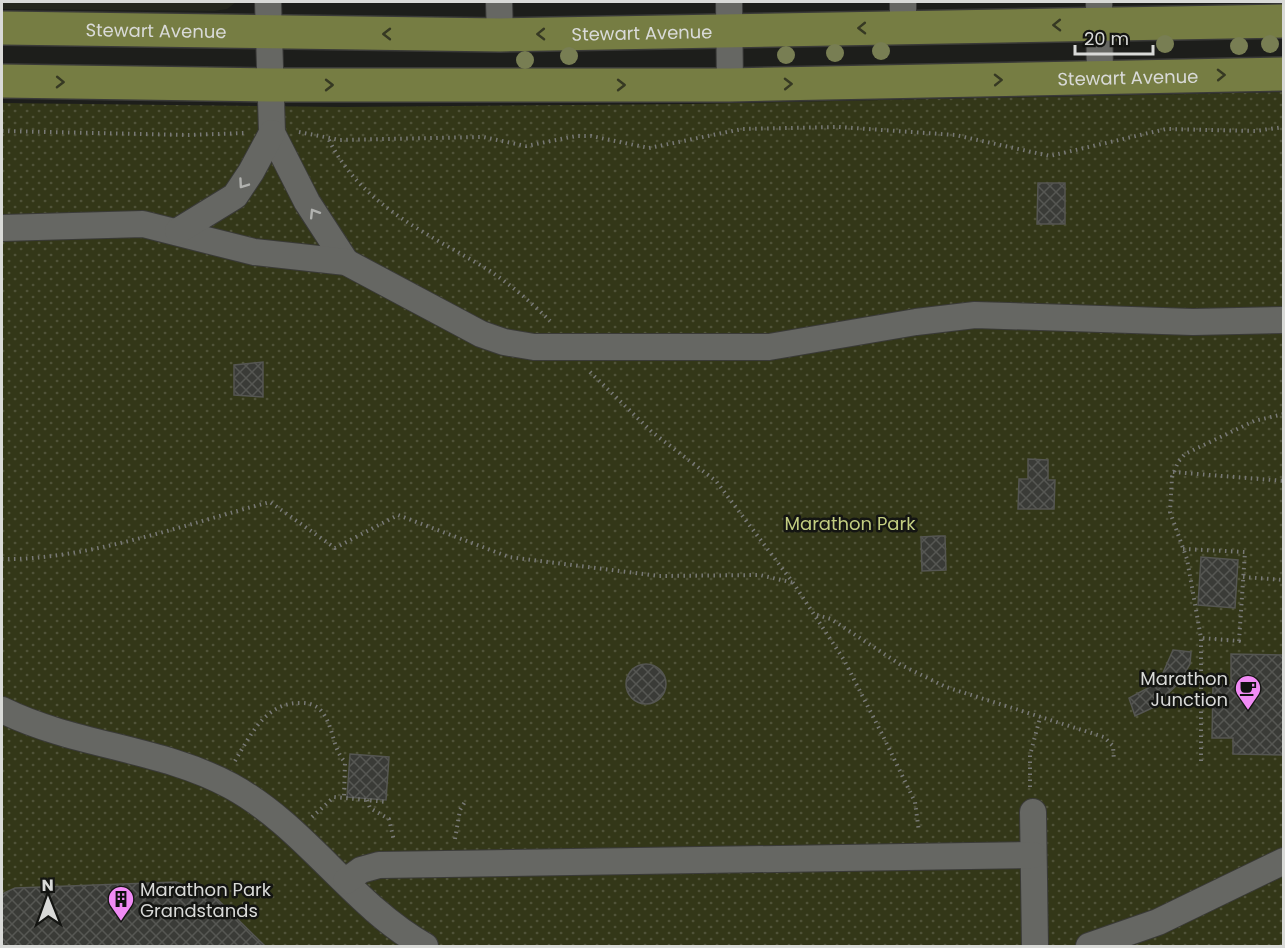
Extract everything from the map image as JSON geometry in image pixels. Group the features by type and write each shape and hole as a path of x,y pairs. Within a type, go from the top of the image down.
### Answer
{"main road":[{"name":"Stewart Avenue","path":"2,28 269,34 500,35 729,16 1099,13 1283,15"},
{"name":"Stewart Avenue","path":"2,81 270,85 730,85 1284,74"}],"street":[{"path":"268,2 272,133 307,202 346,262"},
{"path":"500,2 500,35"},
{"path":"1099,13 1100,78"},
{"path":"729,16 730,85"},
{"path":"178,231 234,196 252,172 272,133"},
{"path":"2,228 130,223 178,231 254,252 346,262 491,339 516,345 573,349 769,347 916,322 975,315 1193,322 1284,320"},
{"path":"2,710 68,736 190,769 223,782 259,805 299,836 391,924 424,946"},
{"path":"1033,812 1035,946"},
{"path":"346,881 370,866 396,864 1033,855"},
{"path":"1089,946 1158,922 1284,861"}],"path":[{"path":"301,132 329,139 483,137 532,146 584,136 649,148 742,129 839,127 946,134 1050,156 1166,129 1248,131 1284,127"},
{"path":"2,131 188,135 245,133"},
{"path":"329,139 342,161 382,206 491,272 545,316 598,381 637,420 716,481 795,584 854,678 915,802 919,818 920,857"},
{"path":"1201,761 1201,638 1184,549 1170,512 1173,472 1182,456 1191,451 1250,422 1284,414"},
{"path":"1173,472 1284,481"},
{"path":"2,559 29,560 113,543 270,502 335,548 398,515 508,557 659,576 760,575 795,584"},
{"path":"1184,549 1245,552 1239,641 1201,638"},
{"path":"1243,577 1284,580"},
{"path":"816,615 831,619 883,655 962,693 1104,737 1113,746 1114,761"},
{"path":"223,782 246,742 269,712 282,704 308,703 324,714 337,753 345,762 344,797"},
{"path":"1033,812 1028,763 1040,718"},
{"path":"299,836 326,802 334,797 387,802"},
{"path":"368,800 370,808 390,822 396,864"},
{"path":"455,863 458,817 466,800"}],"shaded area":[{"path":"2,2 236,2 227,9 214,11 2,9"}],"green space":[{"name":"Marathon Park","path":"1283,92 1283,946 2,946 2,103 343,107 690,104"}],"building":[{"path":"1038,183 1065,183 1065,224 1037,224"},
{"path":"263,362 263,397 234,395 234,365"},
{"path":"1028,459 1048,460 1048,480 1055,480 1054,509 1018,509 1019,479 1028,479"},
{"path":"945,536 946,570 922,571 921,537"},
{"path":"1201,557 1238,560 1235,608 1198,605"},
{"path":"1173,650 1191,652 1190,664 1179,683 1152,708 1135,716 1129,698 1159,682"},
{"name":"Marathon Junction","path":"1231,654 1284,655 1284,755 1233,754 1233,738 1212,738 1213,685 1231,685"},
{"path":"646,664 654,665 660,670 665,676 665,692 660,698 654,703 646,704 638,703 632,698 627,692 626,684 627,676 632,670 638,665"},
{"path":"350,754 389,757 386,800 347,797"},
{"name":"Marathon Park Grandstands","path":"176,882 215,897 265,946 2,946 2,894 15,888"}],"place":[{"name":"Marathon Junction","path":"1248,711"},
{"name":"Marathon Park Grandstands","path":"121,922"}]}
